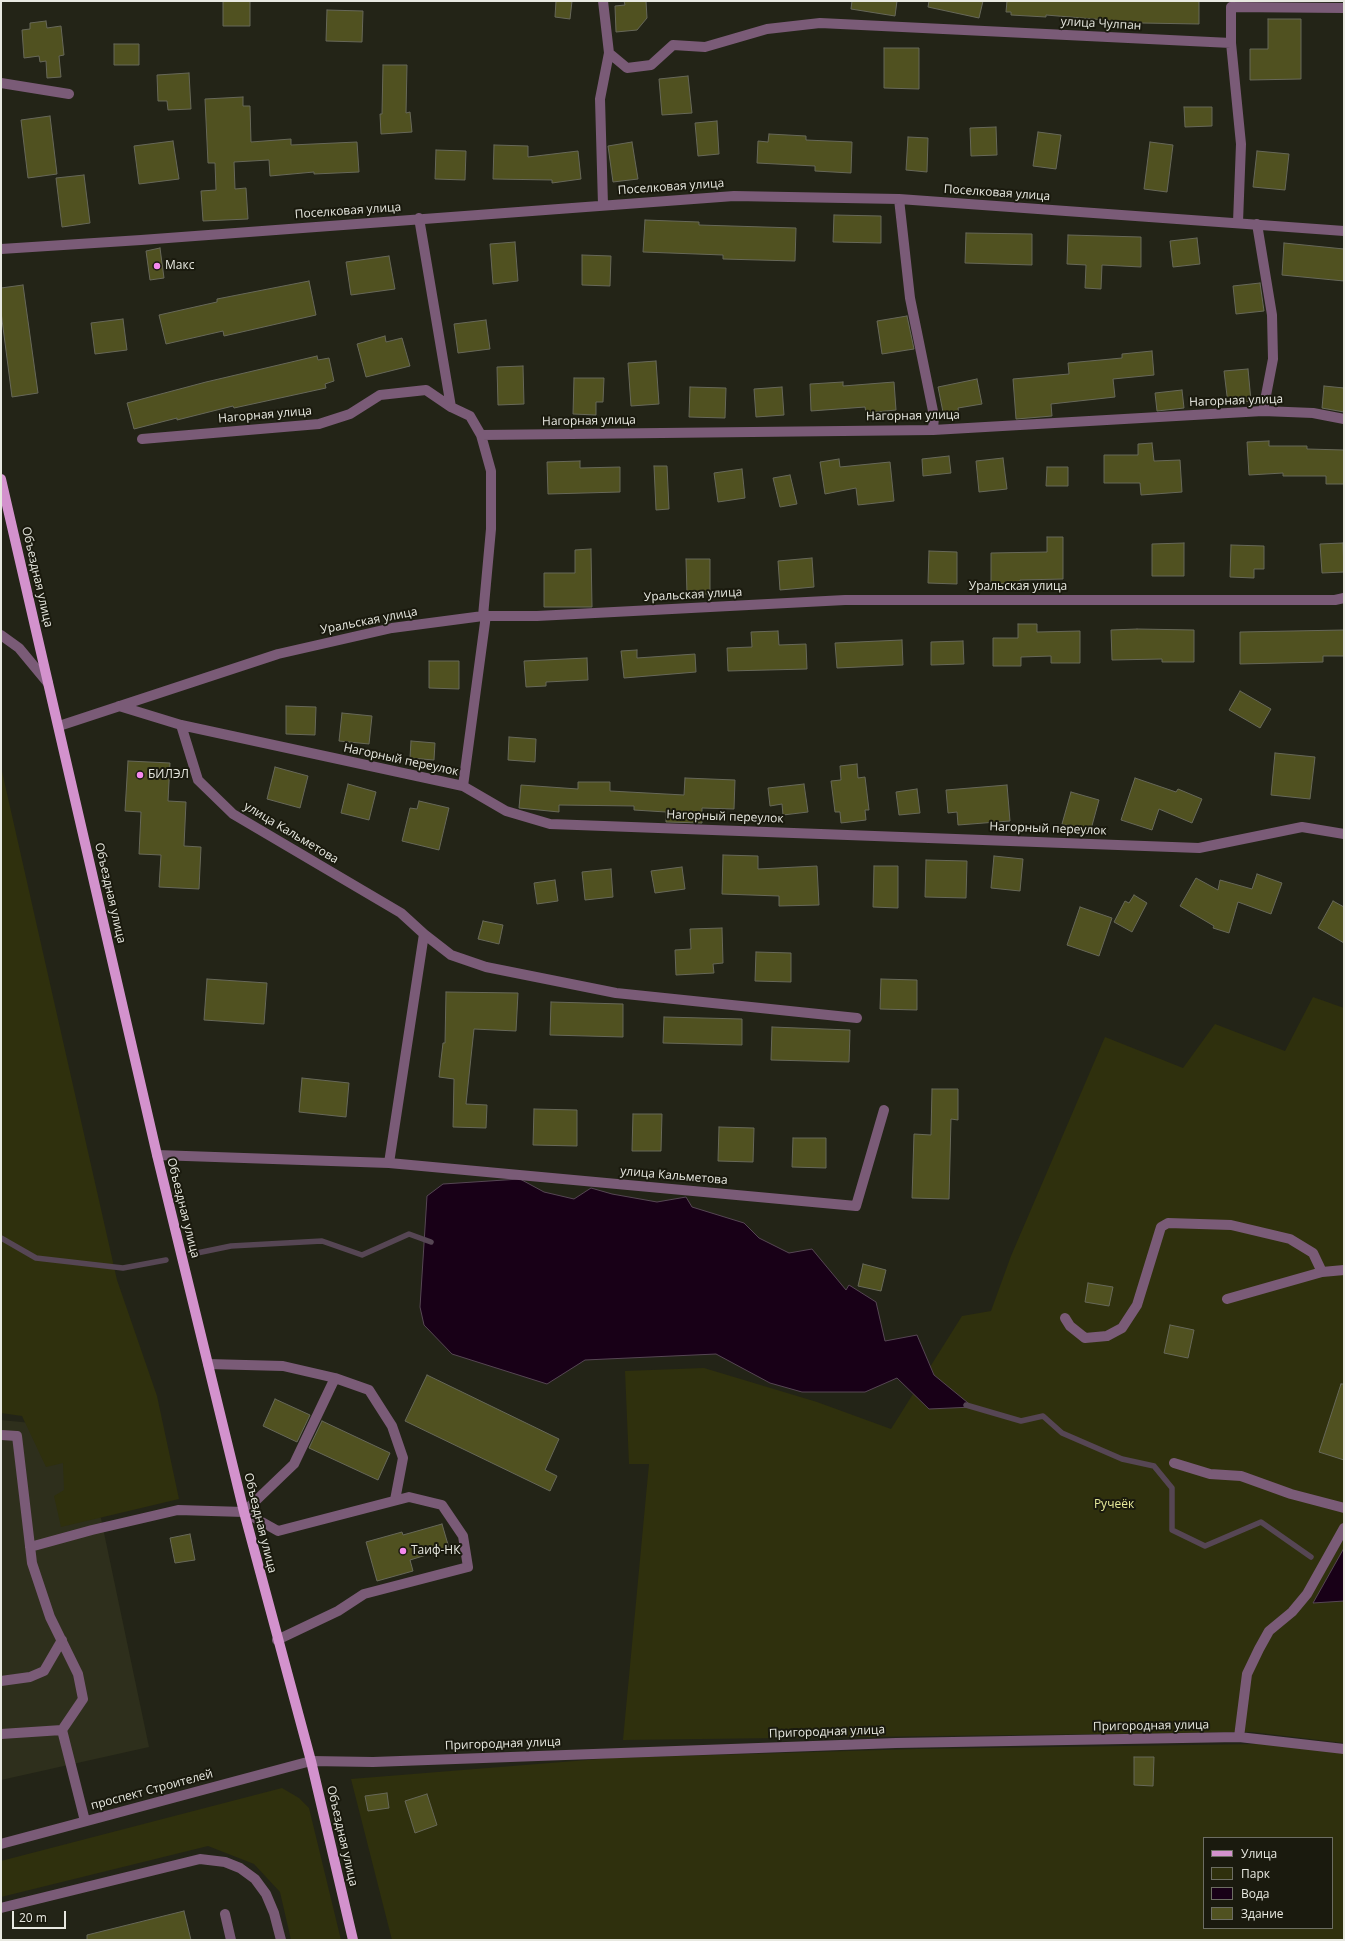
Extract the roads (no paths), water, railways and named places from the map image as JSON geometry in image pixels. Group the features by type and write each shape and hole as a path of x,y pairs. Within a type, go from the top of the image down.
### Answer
{"main road":[{"name":"Объездная улица","path":"1,479 157,1155 244,1512 310,1761 353,1940"}],"street":[{"path":"603,1 609,53 600,99 603,205"},
{"path":"1238,222 1241,144 1231,43 1231,4 1344,8"},
{"name":"улица Чулпан","path":"609,53 627,68 651,65 673,45 705,47 767,29 820,23 1231,43"},
{"path":"1,83 69,94"},
{"name":"Поселковая улица","path":"1,249 734,196 899,199 1238,222 1344,231"},
{"path":"899,199 910,298 934,416 933,430"},
{"path":"419,218 451,407"},
{"path":"1257,224 1272,315 1272,359 1263,411"},
{"name":"Нагорная улица","path":"142,439 319,424 350,414 380,395 426,390 451,407 470,416 481,435 491,471 491,529 485,616 463,786"},
{"name":"Нагорная улица","path":"481,435 933,430 1263,411 1313,413 1344,419"},
{"name":"Уральская улица","path":"58,726 278,654 392,628 485,616 537,616 845,600 1335,600 1344,598"},
{"path":"1,636 19,648 48,683"},
{"name":"Нагорный переулок","path":"119,706 181,725 463,786 506,810 550,824 1199,848 1302,827 1344,834"},
{"name":"улица Кальметова","path":"181,725 198,780 233,814 401,913 424,934 451,955 486,967 616,993 857,1018"},
{"path":"389,1164 424,934"},
{"name":"улица Кальметова","path":"157,1155 389,1164 856,1206 884,1110"},
{"path":"1065,1318 1070,1326 1085,1338 1107,1336 1122,1328 1137,1305 1161,1227 1168,1223 1231,1225 1290,1239 1313,1253 1322,1272"},
{"path":"1227,1299 1322,1272 1344,1270"},
{"path":"208,1364 283,1366 335,1378 369,1390 392,1426 403,1458 395,1500"},
{"path":"244,1512 294,1464 335,1378"},
{"path":"1,1435 17,1436 32,1563 48,1610 78,1674 83,1699 62,1730 85,1822"},
{"path":"1174,1463 1210,1474 1241,1476 1291,1494 1344,1508"},
{"path":"30,1547 92,1530 178,1510 244,1512 278,1531 409,1497 442,1506 463,1536 468,1568 364,1594 338,1611 277,1640"},
{"path":"1239,1737 1247,1674 1259,1649 1269,1631 1292,1612 1307,1594 1344,1528"},
{"path":"1,1681 30,1677 44,1671 62,1640"},
{"path":"1,1734 62,1730"},
{"name":"Пригородная улица","path":"310,1761 380,1762 896,1742 1239,1737 1344,1749"},
{"name":"проспект Строителей","path":"1,1844 310,1761"},
{"path":"1,1908 200,1859 225,1862 240,1868 254,1879 266,1894 274,1913 281,1940"},
{"path":"225,1914 231,1940"}],"water":[{"path":"520,1179 544,1192 574,1199 591,1188 612,1194 657,1202 686,1197 692,1207 744,1223 759,1238 789,1253 812,1249 846,1290 849,1285 876,1302 885,1341 917,1335 934,1375 973,1407 929,1409 897,1378 865,1392 802,1392 770,1383 716,1354 585,1360 547,1384 452,1354 424,1325 420,1307 427,1196 443,1184"},
{"path":"1344,1548 1344,1601 1313,1603"}],"waterway":[{"path":"197,1253 231,1246 322,1241 362,1255 409,1234 431,1242"},
{"path":"1,1238 36,1258 123,1268 166,1260"},
{"path":"966,1405 1021,1421 1043,1416 1062,1433 1122,1459 1154,1466 1172,1488 1172,1530 1205,1546 1261,1522 1311,1557"}],"place":[{"name":"Макс","path":"157,266"},
{"name":"БИЛЭЛ","path":"140,775"},
{"name":"Таиф-НК","path":"403,1551"}],"park label":[{"name":"Ручеёк","path":"1114,1505"}]}
